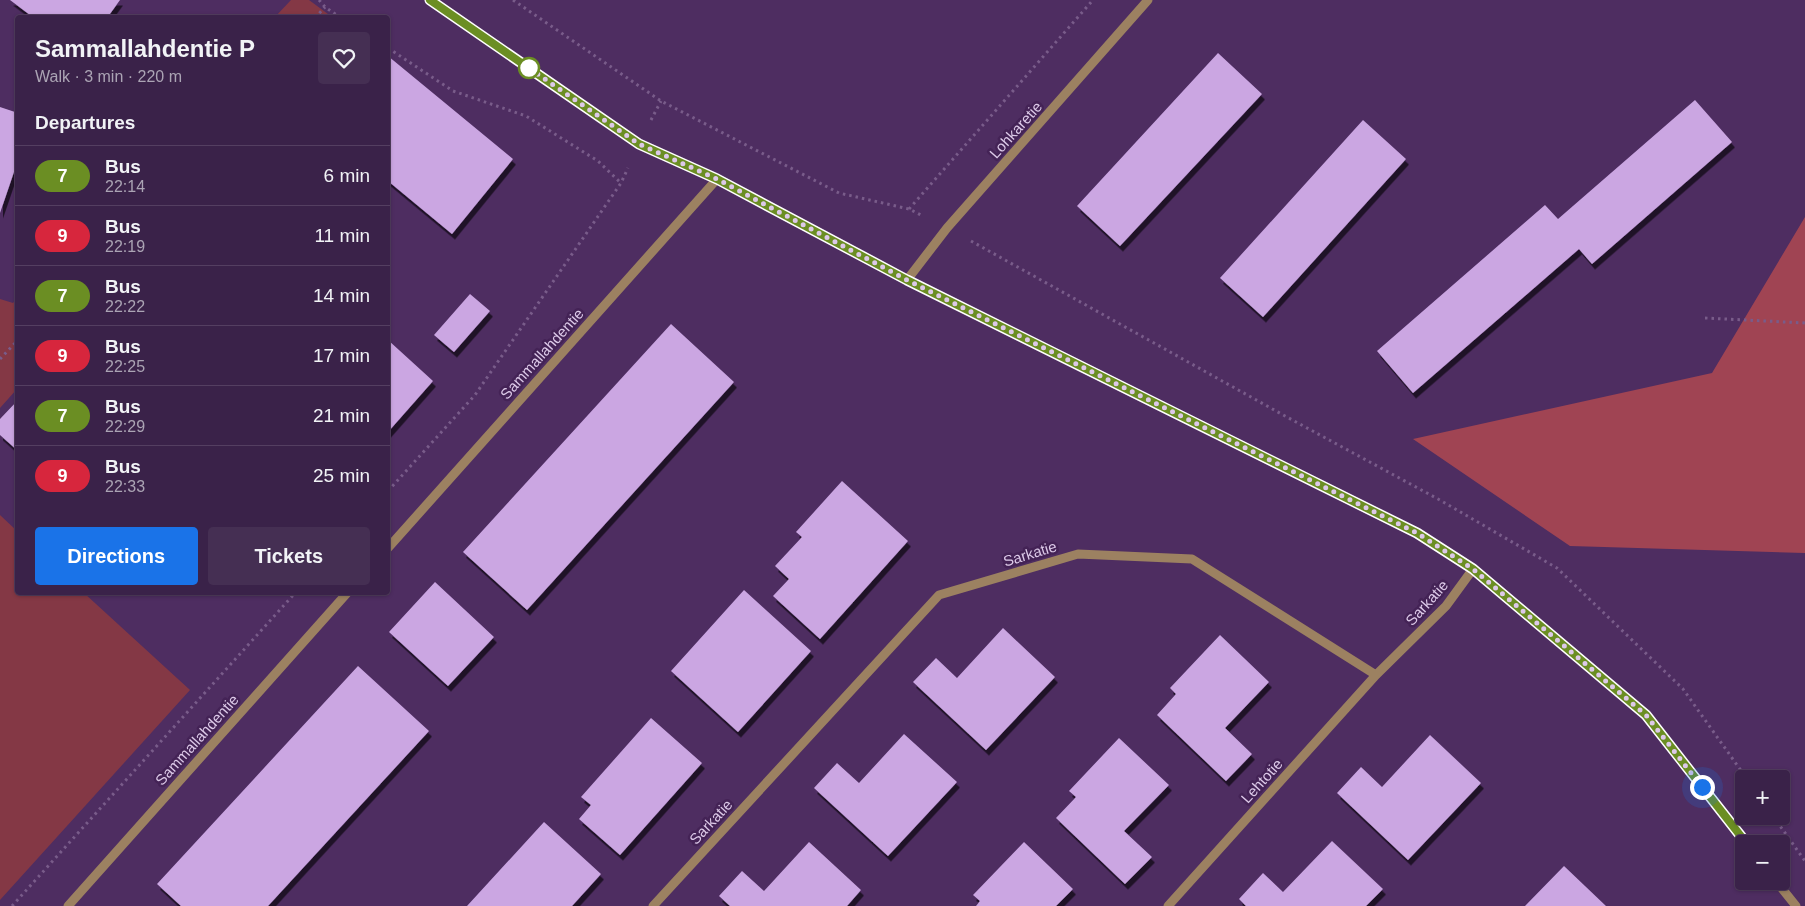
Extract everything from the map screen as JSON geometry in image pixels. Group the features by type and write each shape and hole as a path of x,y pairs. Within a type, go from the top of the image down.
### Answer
{"street":[{"path":"430,0 639,144 717,179 907,280 1417,533 1473,569 1646,715 1740,835"},
{"name":"Lohkaretie","path":"907,280 947,228 1148,0"},
{"name":"Sammallahdentie","path":"390,546 717,179"},
{"name":"Sarkatie","path":"653,906 939,595 1078,554 1192,559 1376,675 1446,606 1473,569"},
{"name":"Sammallahdentie","path":"68,906 345,595"},
{"name":"Lehtotie","path":"1168,906 1376,675"},
{"path":"1783,890 1796,906"}],"path":[{"path":"319,0 337,15"},
{"path":"513,0 661,100 839,193 909,209 947,228 1438,499 1557,568 1683,689 1741,770"},
{"path":"909,209 1093,0"},
{"path":"318,15 325,7"},
{"path":"390,49 453,91 526,116 598,161 621,183"},
{"path":"390,489 475,394 621,183 661,100"},
{"path":"1705,318 1805,324"},
{"path":"0,358 15,343"},
{"path":"12,906 293,595"},
{"path":"1780,825 1805,861"}],"shaded area":[{"path":"291,0 309,0 329,15 277,15"},
{"path":"1805,217 1805,553 1570,546 1413,439 1712,373"},
{"path":"0,299 13,303 15,300 15,391 0,408"},
{"path":"0,515 15,529 15,595 86,595 190,690 0,900"}],"building":[{"path":"10,0 120,0 109,15 30,15"},
{"path":"1218,53 1262,94 1120,246 1077,206"},
{"path":"390,58 513,159 452,234 390,183"},
{"path":"1695,100 1732,142 1592,264 1579,249 1413,393 1377,351 1545,205 1558,219"},
{"path":"0,107 15,112 15,169 0,213"},
{"path":"1363,120 1406,159 1263,317 1220,278"},
{"path":"470,294 490,311 454,352 434,335"},
{"path":"671,324 734,382 527,610 463,552"},
{"path":"390,342 433,381 390,430"},
{"path":"15,403 15,448 0,435 0,419"},
{"path":"842,481 908,541 820,639 773,596 789,579 775,566 802,537 796,532"},
{"path":"435,582 494,637 448,686 389,632"},
{"path":"744,590 811,651 738,732 671,671"},
{"path":"1003,628 1055,677 986,750 913,682 936,658 957,678"},
{"path":"1220,635 1269,682 1225,728 1252,754 1226,781 1157,715 1176,694 1170,688"},
{"path":"358,666 429,731 268,906 181,906 157,884"},
{"path":"651,718 702,763 620,855 579,819 591,805 581,797"},
{"path":"904,734 957,782 888,856 814,788 837,763 859,783"},
{"path":"1430,735 1481,783 1408,860 1337,793 1361,767 1382,787"},
{"path":"1119,738 1169,785 1124,831 1152,857 1125,884 1056,818 1076,797 1069,791"},
{"path":"544,822 601,874 572,906 467,906"},
{"path":"1332,841 1383,889 1366,906 1246,906 1239,899 1263,873 1283,892"},
{"path":"809,842 861,890 847,906 730,906 719,896 742,871 764,891"},
{"path":"1024,842 1073,889 1056,906 976,906 980,901 973,895"},
{"path":"1564,866 1606,906 1525,906"}],"bus line":[{"name":"7","path":"430,0 639,144 717,179 907,280 1417,533 1473,569 1646,715 1740,835"}],"route":[{"path":"529,68 526,66 639,144 717,179 907,280 1417,533 1473,569 1646,715 1702,787"}]}
